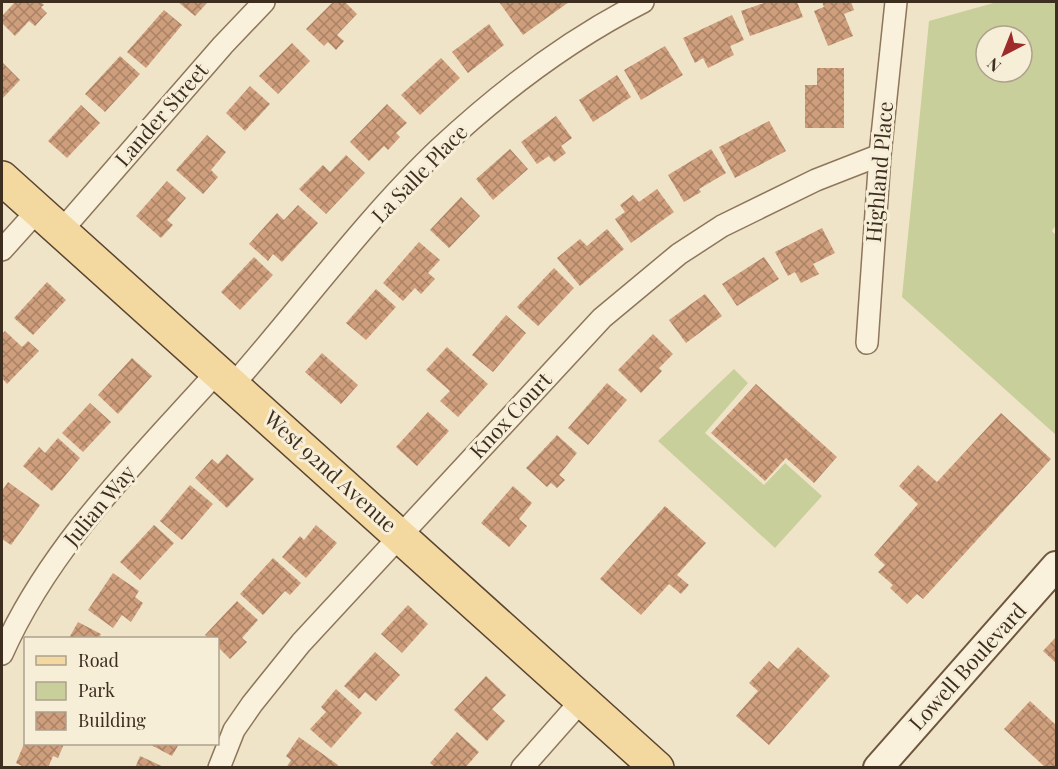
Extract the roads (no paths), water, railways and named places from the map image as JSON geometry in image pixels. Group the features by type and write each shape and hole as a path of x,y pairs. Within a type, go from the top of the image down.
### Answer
{"main road":[{"name":"West 92nd Avenue","path":"2,178 657,768"}],"street":[{"name":"Lander Street","path":"62,231 223,45 264,2"},
{"name":"La Salle Place","path":"225,379 439,149 519,82 596,29 644,2"},
{"name":"Highland Place","path":"867,343 880,155 896,2"},
{"name":"Knox Court","path":"219,768 234,730 271,679 602,318 647,280 722,226 816,180 880,155"},
{"path":"2,250 38,210"},
{"name":"Julian Way","path":"2,654 34,591 77,530 225,379"},
{"name":"Lowell Boulevard","path":"878,768 1056,566"},
{"path":"522,768 582,700"}]}
